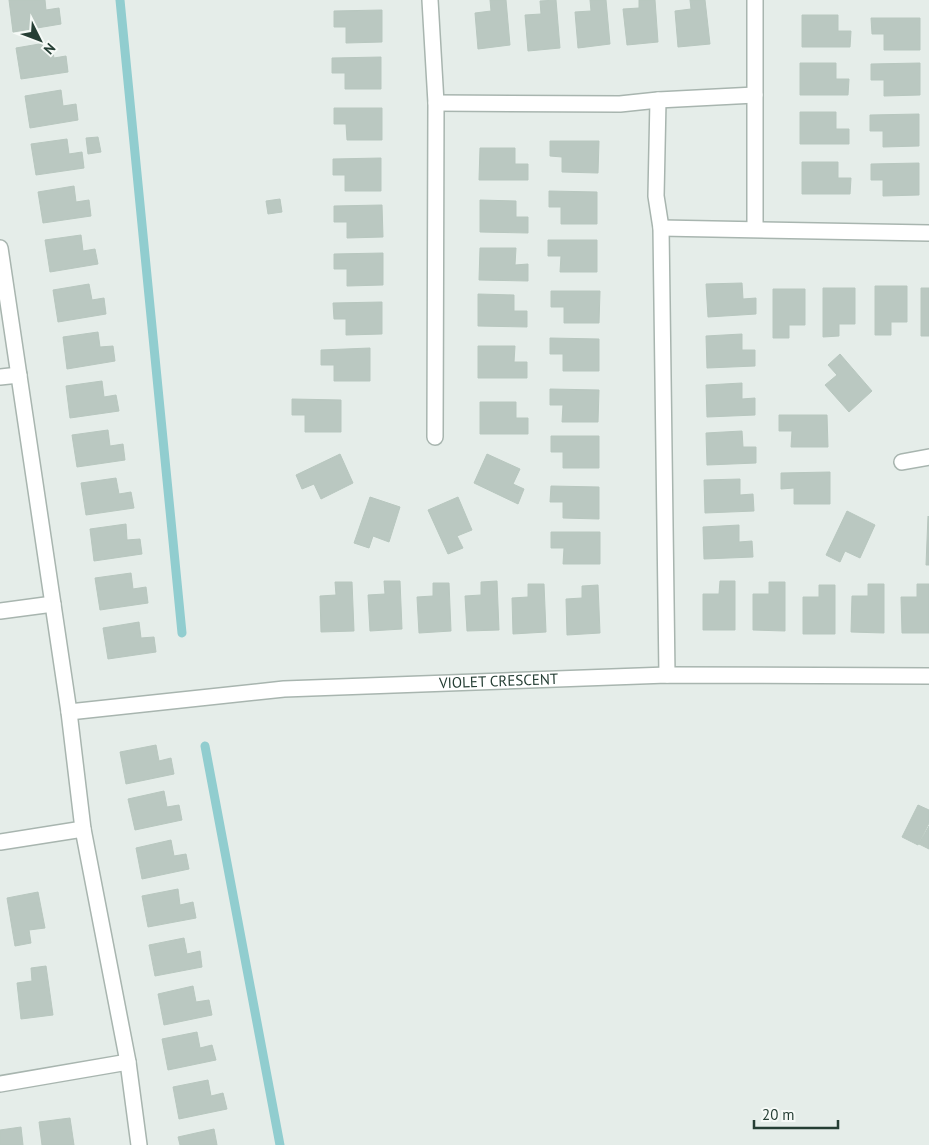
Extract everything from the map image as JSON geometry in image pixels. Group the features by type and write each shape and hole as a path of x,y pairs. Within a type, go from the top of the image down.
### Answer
{"street":[{"path":"430,0 436,103 435,436"},
{"path":"755,0 755,229"},
{"path":"436,103 620,104 755,95"},
{"path":"658,100 656,196 661,228 668,675"},
{"path":"661,228 929,233"},
{"path":"0,248 69,712 84,829 128,1062 139,1145"},
{"path":"0,377 19,375"},
{"path":"902,462 929,457"},
{"path":"0,611 53,604"},
{"name":"VIOLET CRESCENT","path":"69,712 284,689 668,675 929,676"},
{"path":"0,842 84,829"},
{"path":"0,1084 128,1062"}],"building":[{"path":"9,0 45,0 46,10 59,8 61,24 13,32"},
{"path":"490,0 506,0 510,45 478,49 475,13 491,11"},
{"path":"556,0 560,48 528,51 525,15 541,14 540,1"},
{"path":"590,0 606,0 610,44 578,48 575,12 591,11"},
{"path":"639,0 655,0 658,42 627,45 623,9 639,8"},
{"path":"690,0 705,0 710,44 678,47 675,11 691,9"},
{"path":"382,10 382,42 346,43 346,27 334,27 334,11"},
{"path":"802,15 838,15 838,31 851,31 850,47 802,47"},
{"path":"871,18 920,18 920,50 884,50 884,34 872,34"},
{"path":"51,42 54,58 66,56 68,72 21,79 16,48"},
{"path":"381,57 381,89 345,89 345,73 332,73 332,58"},
{"path":"800,63 836,63 836,79 849,79 848,95 800,95"},
{"path":"920,63 920,95 884,96 884,80 871,80 871,64"},
{"path":"61,90 63,106 76,104 78,120 30,128 25,96"},
{"path":"334,108 382,108 382,140 347,140 346,124 334,124"},
{"path":"800,112 836,112 836,129 849,129 849,144 800,144"},
{"path":"919,114 919,146 883,147 883,131 870,131 870,115"},
{"path":"98,137 101,152 88,154 86,138"},
{"path":"67,139 69,154 82,152 84,168 36,175 31,144"},
{"path":"550,141 599,141 598,173 562,172 562,157 550,156"},
{"path":"480,148 515,148 515,164 528,164 528,180 479,180"},
{"path":"381,158 381,191 345,191 345,175 333,175 333,159"},
{"path":"802,162 838,162 838,178 851,178 850,194 802,194"},
{"path":"919,163 919,195 883,196 883,180 871,180 871,164"},
{"path":"74,186 76,202 89,200 91,216 43,223 38,192"},
{"path":"549,191 597,192 597,224 561,224 561,207 549,207"},
{"path":"280,199 282,212 268,214 266,201"},
{"path":"480,200 516,201 516,217 528,217 528,233 480,232"},
{"path":"382,205 383,237 347,238 347,222 334,222 334,206"},
{"path":"81,235 83,251 95,249 98,264 50,272 45,240"},
{"path":"548,240 597,240 597,272 560,272 561,256 548,256"},
{"path":"480,248 516,248 515,265 528,264 528,281 479,280"},
{"path":"383,253 383,285 347,286 347,269 334,269 334,254"},
{"path":"742,283 743,299 756,298 756,314 708,317 706,284"},
{"path":"89,284 92,300 104,298 106,314 58,322 53,290"},
{"path":"875,286 907,286 907,322 891,322 891,335 875,335"},
{"path":"823,288 855,288 855,324 839,324 839,336 823,337"},
{"path":"921,288 929,288 929,336 921,336"},
{"path":"773,289 805,289 805,325 789,325 789,338 773,338"},
{"path":"551,291 600,291 599,323 564,323 564,307 551,307"},
{"path":"478,294 514,295 514,311 527,311 527,327 478,326"},
{"path":"382,302 382,334 346,335 346,319 334,319 333,303"},
{"path":"98,332 100,347 113,346 115,361 67,369 63,337"},
{"path":"742,334 742,350 755,350 755,366 707,368 706,336"},
{"path":"550,338 599,339 599,371 563,371 563,354 550,354"},
{"path":"478,346 515,346 514,362 527,362 527,378 478,378"},
{"path":"370,348 370,381 334,381 334,365 321,365 321,350"},
{"path":"840,354 872,391 849,412 825,385 837,375 828,365"},
{"path":"102,381 104,397 116,395 119,411 70,418 66,386"},
{"path":"742,383 742,399 755,398 755,415 707,417 706,385"},
{"path":"550,389 599,390 598,422 562,422 563,405 550,405"},
{"path":"292,399 341,400 341,432 305,432 305,415 292,415"},
{"path":"480,402 516,402 516,418 528,418 528,434 480,434"},
{"path":"779,415 827,415 828,447 791,447 792,431 779,431"},
{"path":"108,430 110,446 123,444 125,460 77,467 72,435"},
{"path":"742,431 743,447 756,447 756,463 707,465 706,433"},
{"path":"551,436 599,436 599,468 563,468 563,452 551,452"},
{"path":"340,454 353,483 321,499 314,484 302,489 296,475"},
{"path":"487,454 520,469 513,484 524,489 518,504 474,483"},
{"path":"830,472 830,504 794,504 794,488 781,489 781,473"},
{"path":"116,478 119,494 131,492 134,508 86,515 81,483"},
{"path":"740,479 740,495 753,494 754,511 705,513 704,480"},
{"path":"551,486 599,487 599,519 563,518 563,502 550,502"},
{"path":"370,497 400,507 389,542 373,536 369,548 354,543"},
{"path":"458,497 472,530 457,536 463,548 448,554 428,510"},
{"path":"847,511 875,525 860,558 845,551 840,562 826,555"},
{"path":"928,516 929,565 926,565"},
{"path":"126,524 127,540 140,539 142,554 94,561 90,529"},
{"path":"739,525 739,542 752,541 753,557 704,559 703,527"},
{"path":"551,532 600,532 600,564 563,564 564,548 551,548"},
{"path":"131,573 133,589 146,587 148,603 100,610 95,578"},
{"path":"384,581 400,581 402,629 370,631 368,595 385,594"},
{"path":"497,581 499,630 467,631 465,596 481,595 481,582"},
{"path":"720,581 735,581 735,630 703,630 703,594 719,594"},
{"path":"335,582 352,582 354,631 321,632 320,596 336,595"},
{"path":"769,582 785,582 785,631 753,630 753,594 769,594"},
{"path":"433,583 449,583 451,631 419,633 417,597 433,596"},
{"path":"528,584 544,584 546,632 513,634 512,598 528,597"},
{"path":"868,584 884,584 884,633 851,632 852,596 868,596"},
{"path":"917,584 929,584 929,633 902,633 901,597 917,597"},
{"path":"598,585 600,633 567,635 566,599 582,598 582,586"},
{"path":"819,585 835,585 835,634 803,634 803,597 819,597"},
{"path":"139,622 141,638 154,637 156,652 108,659 103,628"},
{"path":"156,745 159,761 171,758 174,774 126,784 120,752"},
{"path":"164,791 167,807 179,805 182,820 135,830 128,799"},
{"path":"918,805 929,810 929,823 918,845 902,837"},
{"path":"929,826 929,849 919,844"},
{"path":"171,840 174,856 186,854 189,869 142,879 136,848"},
{"path":"178,889 180,905 193,902 196,918 148,927 142,896"},
{"path":"38,892 45,928 29,930 31,943 15,946 7,898"},
{"path":"184,938 187,954 200,951 202,967 155,976 149,945"},
{"path":"46,966 53,1015 21,1019 17,983 32,981 31,968"},
{"path":"193,986 196,1002 209,1000 212,1015 164,1025 158,994"},
{"path":"197,1032 200,1048 212,1045 216,1060 168,1070 162,1039"},
{"path":"208,1080 211,1096 223,1093 227,1109 179,1119 173,1087"},
{"path":"70,1118 74,1145 42,1145 39,1122"},
{"path":"21,1127 23,1145 0,1145 0,1130"},
{"path":"214,1129 217,1145 180,1145 178,1137"}],"waterway":[{"path":"120,0 182,633"},
{"path":"205,746 280,1145"}]}
